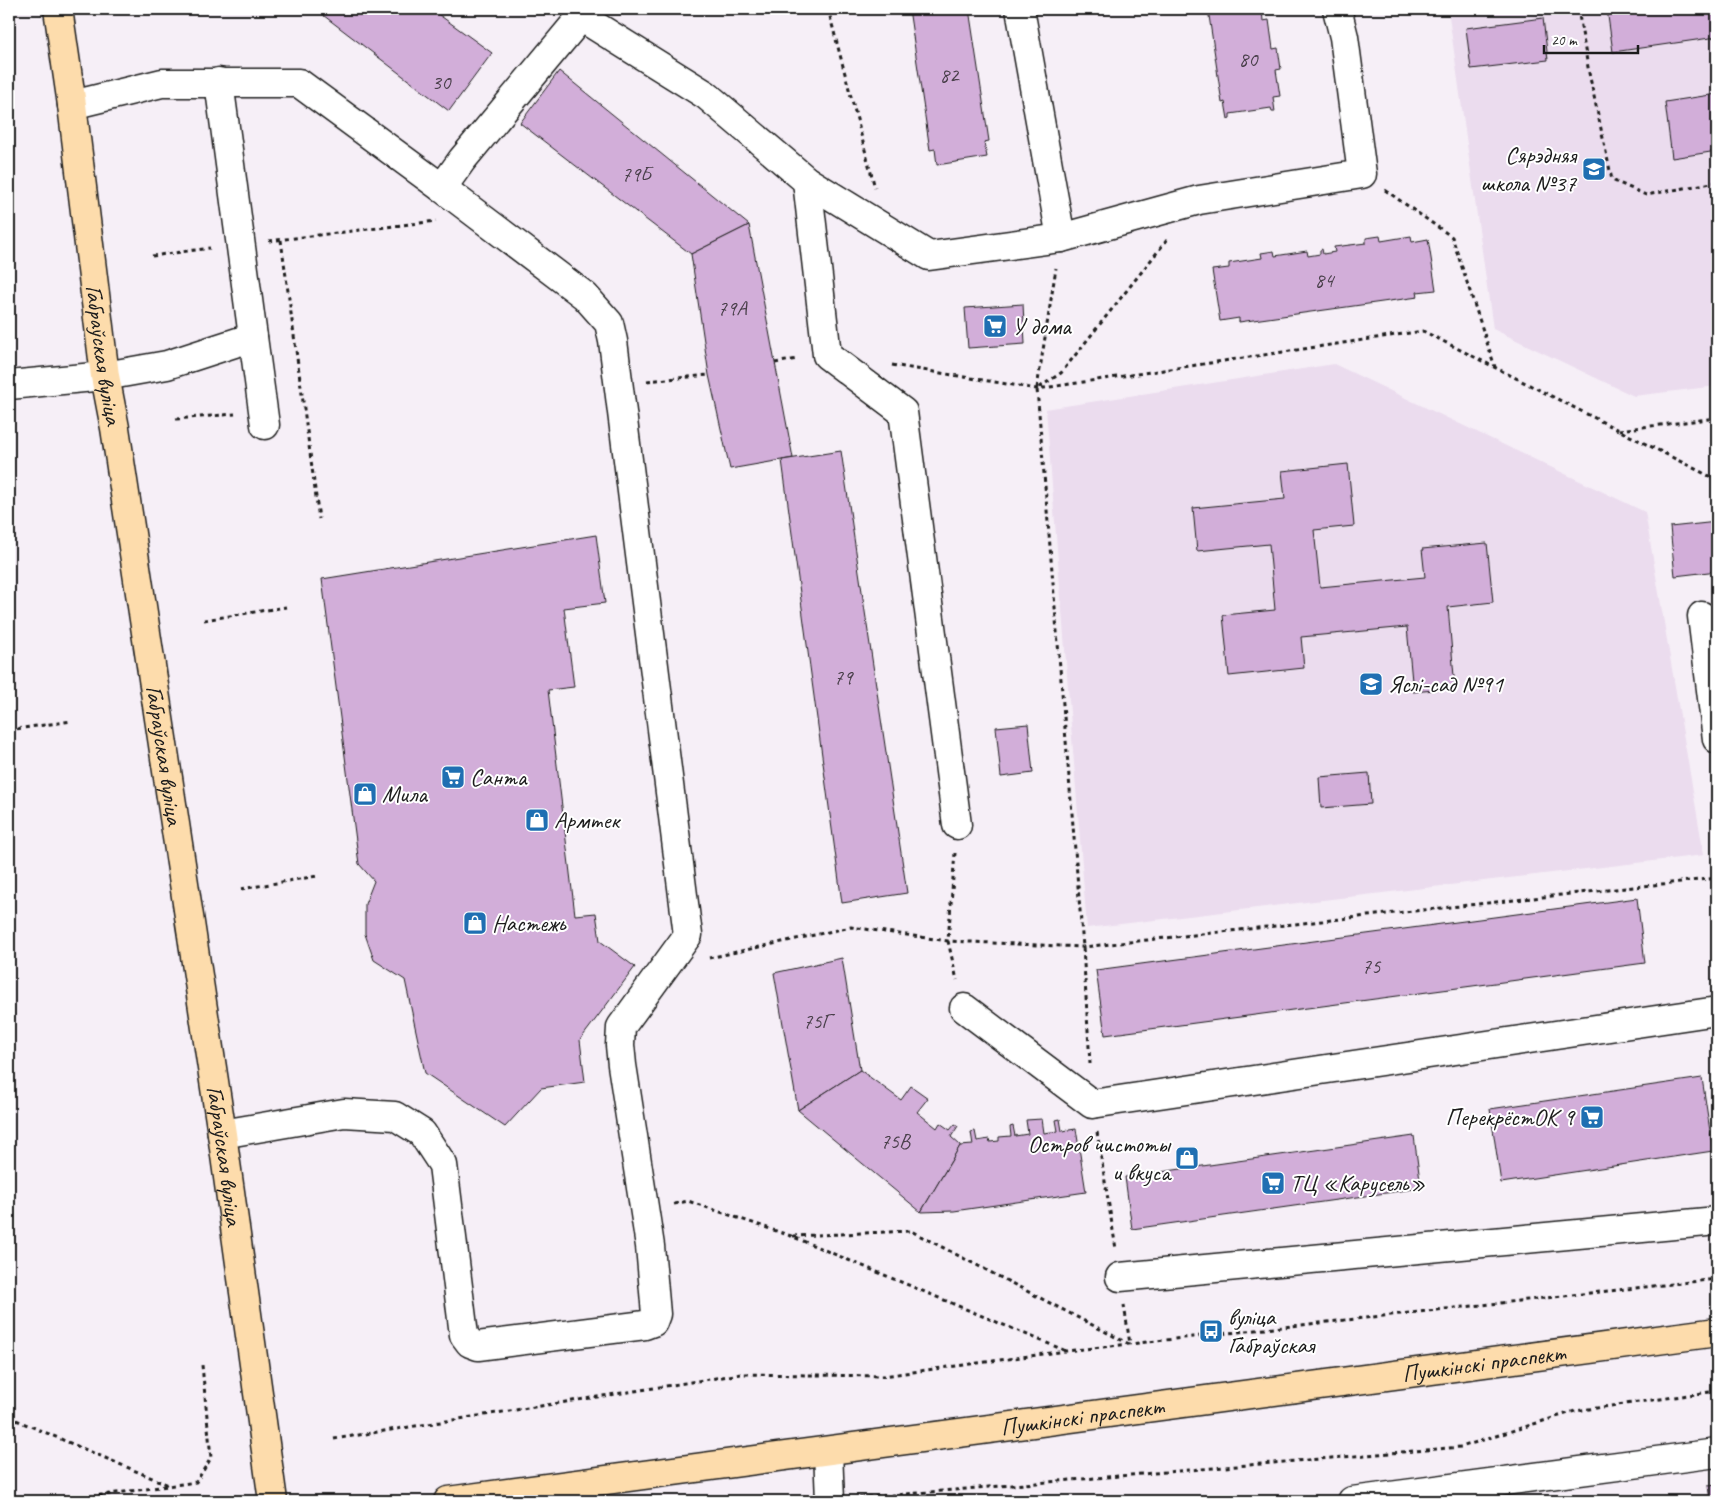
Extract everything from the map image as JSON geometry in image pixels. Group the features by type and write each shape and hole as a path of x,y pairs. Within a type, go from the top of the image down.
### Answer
{"main road":[{"name":"Габраўская вуліца","path":"58,9 72,105 105,376 115,428 222,1134 273,1501"},
{"name":"Пушкінскі праспект","path":"448,1501 1717,1332"}],"street":[{"path":"1020,9 1061,238"},
{"path":"442,188 462,160 580,13 706,95 807,181 929,256 1061,238 1199,200 1362,174 1344,37 1337,9"},
{"path":"219,82 264,418"},
{"path":"72,105 162,83 300,84 585,296 609,322 688,935 622,1027 620,1045 645,1210 656,1307 653,1322 645,1326 478,1346 470,1343 464,1335 443,1165 422,1133 395,1116 344,1113 222,1134"},
{"path":"807,181 827,355 903,412 957,824"},
{"path":"9,385 105,376 167,365 253,337"},
{"path":"1702,616 1717,739"},
{"path":"964,1008 1092,1104 1717,1011"},
{"path":"1120,1277 1717,1221"},
{"path":"828,1451 842,1500"},
{"path":"1352,1501 1717,1453"}],"path":[{"path":"828,9 886,230"},
{"path":"1578,9 1589,73 1612,180 1646,195 1717,182"},
{"path":"1362,174 1452,237 1495,367"},
{"path":"152,256 478,216"},
{"path":"1061,238 1037,389 1084,947 1092,1104 1130,1344"},
{"path":"1037,389 1061,373 1169,238"},
{"path":"281,240 320,519"},
{"path":"884,364 1037,389 1423,331 1717,480"},
{"path":"775,363 827,355"},
{"path":"618,384 709,374"},
{"path":"176,419 264,418"},
{"path":"1619,430 1717,418"},
{"path":"204,620 286,607"},
{"path":"9,730 72,721"},
{"path":"957,824 948,941 964,1008"},
{"path":"241,889 317,876"},
{"path":"707,959 851,927 948,941 1084,947 1717,878"},
{"path":"645,1210 688,1201 790,1236 1066,1351"},
{"path":"790,1236 910,1231 1130,1344"},
{"path":"334,1439 741,1374 883,1376 1066,1351 1717,1279"},
{"path":"59,1501 196,1482 211,1458 202,1365"},
{"path":"842,1500 1461,1447 1575,1411 1717,1391"},
{"path":"9,1417 172,1486"}],"shaded area":[{"name":"Сярэдняя школа №37","path":"1448,9 1717,9 1717,386 1634,396 1493,329"},
{"name":"Яслі-сад №91","path":"1334,364 1645,512 1704,855 1087,928 1046,409"}],"building":[{"path":"315,9 431,9 492,53 449,111"},
{"path":"909,9 969,9 989,141 984,142 987,157 937,165 935,149 930,150"},
{"path":"1208,9 1262,9 1263,21 1269,20 1273,49 1278,48 1281,69 1276,70 1280,96 1273,97 1275,112 1272,112 1271,108 1230,114 1228,119 1225,102 1222,103"},
{"path":"1607,9 1717,9 1717,37 1613,52"},
{"path":"1543,18 1548,60 1471,69 1466,28"},
{"path":"559,71 749,225 691,254 520,123"},
{"path":"1717,94 1717,151 1672,158 1665,102"},
{"path":"749,225 793,458 730,469 709,375 691,254"},
{"path":"1380,236 1381,241 1411,236 1412,242 1428,239 1436,290 1417,292 1418,297 1239,322 1239,318 1220,321 1212,270 1229,268 1229,263 1262,258 1261,253 1274,251 1275,256 1307,251 1308,256 1320,254 1322,249 1323,254 1335,252 1334,247 1366,243 1366,238"},
{"name":"У дома","path":"1023,304 1025,344 968,348 965,308"},
{"path":"841,451 907,893 842,903 782,460"},
{"path":"1348,464 1354,526 1314,530 1320,587 1425,577 1422,549 1487,543 1493,602 1448,607 1455,688 1413,692 1407,627 1301,637 1304,668 1229,676 1223,615 1275,610 1269,544 1197,551 1193,508 1285,499 1282,471"},
{"path":"1717,522 1717,571 1675,576 1670,527"},
{"name":"Санта","path":"596,535 605,603 564,608 574,687 548,690 575,915 596,913 600,941 635,967 580,1040 585,1082 541,1088 505,1127 425,1073 405,980 374,960 365,934 365,904 374,881 359,864 322,579"},
{"path":"1028,724 1033,773 1001,777 996,727"},
{"path":"1369,773 1371,804 1321,808 1319,777"},
{"path":"1637,898 1645,963 1105,1035 1096,970"},
{"path":"842,958 860,1070 798,1110 774,973"},
{"path":"860,1070 901,1100 911,1086 928,1098 917,1112 937,1128 940,1123 950,1130 955,1124 958,1126 951,1137 960,1146 921,1212 798,1110"},
{"path":"1702,1078 1713,1151 1501,1183 1490,1109"},
{"path":"1042,1119 1044,1133 1058,1131 1056,1120 1060,1119 1062,1131 1076,1129 1086,1192 954,1211 921,1212 960,1146 973,1145 971,1132 975,1131 977,1141 989,1139 990,1142 999,1141 999,1137 1011,1136 1010,1127 1013,1126 1015,1136 1028,1134 1026,1120"},
{"name":"ТЦ «Карусель»","path":"1414,1136 1421,1188 1132,1229 1125,1177"},
{"path":"1717,1485 1717,1501 1710,1501 1708,1486"}],"place":[{"name":"Сярэдняя школа №37","path":"1594,169"},
{"name":"У дома","path":"995,326"},
{"name":"Яслі-сад №91","path":"1371,684"},
{"name":"Санта","path":"453,777"},
{"name":"Мила","path":"365,794"},
{"name":"Армтек","path":"537,820"},
{"name":"Настежь","path":"475,923"},
{"name":"ПерекрёстОК 9","path":"1592,1117"},
{"name":"Остров чистоты и вкуса","path":"1187,1158"},
{"name":"ТЦ «Карусель»","path":"1273,1183"},
{"name":"вуліца Габраўская","path":"1211,1331"}]}
